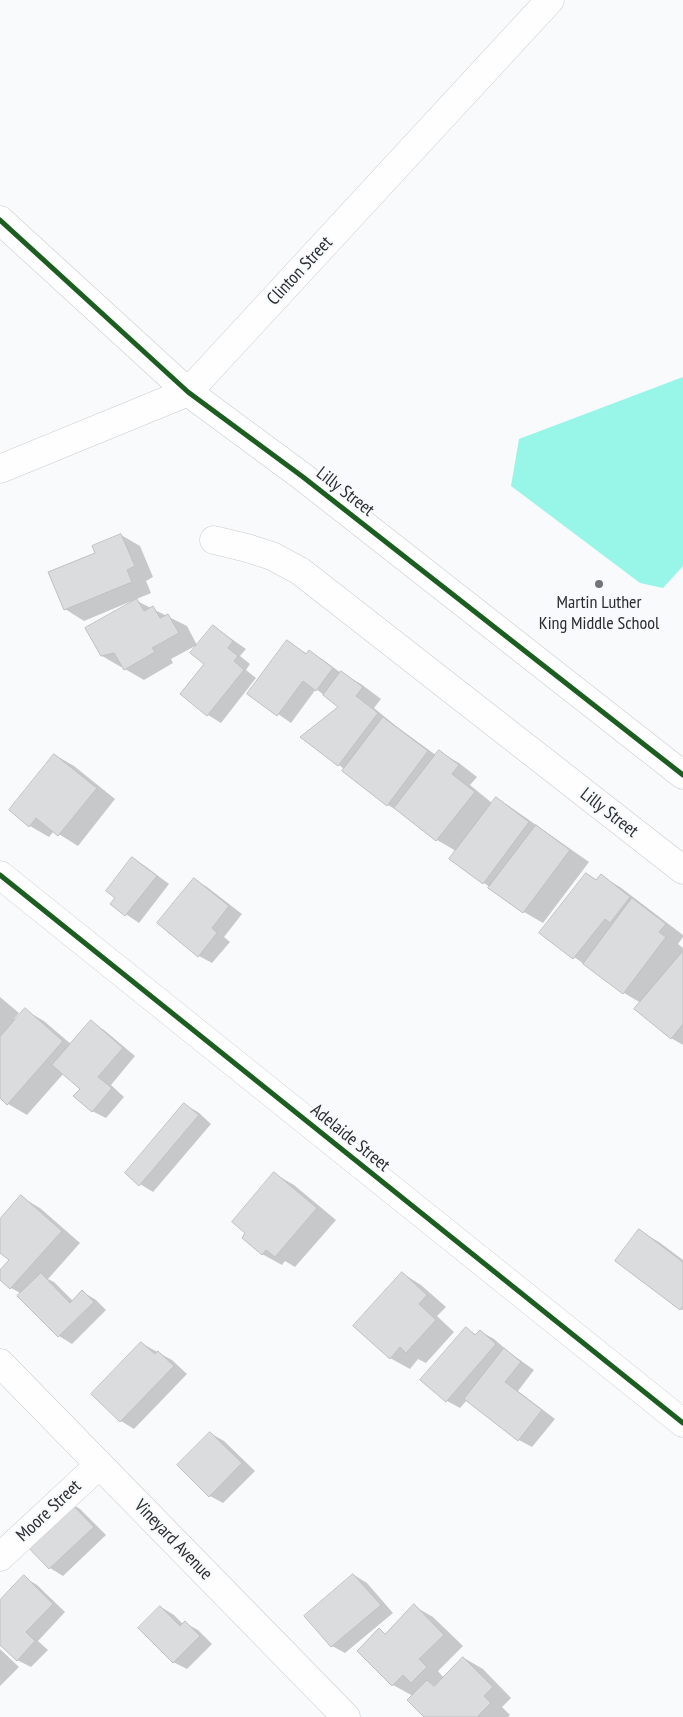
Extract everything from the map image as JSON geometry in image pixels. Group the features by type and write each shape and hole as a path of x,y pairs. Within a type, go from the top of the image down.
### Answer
{"street":[{"name":"Clinton Street","path":"0,469 188,392 547,1"},
{"name":"Lilly Street","path":"0,220 188,392 678,762"},
{"name":"Lilly Street","path":"214,540 272,556 300,571 683,870"},
{"name":"Adelaide Street","path":"0,874 681,1418"},
{"name":"Vineyard Avenue","path":"0,1363 346,1717"},
{"name":"Moore Street","path":"0,1557 99,1464"}],"shaded area":[{"path":"683,377 683,566 663,588 640,583 511,486 519,439"}],"building":[{"path":"121,534 135,566 127,570 132,582 64,610 48,572 95,553 92,546"},
{"path":"137,599 144,611 153,606 160,618 168,614 179,633 152,648 155,652 124,670 114,653 101,656 85,628"},
{"path":"213,625 233,641 228,648 238,656 234,661 244,670 207,716 180,694 204,664 190,653"},
{"path":"287,640 306,654 309,650 333,668 316,691 303,681 277,716 247,694"},
{"path":"341,671 363,687 356,696 378,713 338,766 300,737 338,707 323,695"},
{"path":"383,717 428,751 387,806 342,771"},
{"path":"439,750 459,765 452,774 475,792 436,841 394,808"},
{"path":"54,754 97,788 58,836 36,818 29,827 9,810"},
{"path":"496,797 529,822 483,884 449,859"},
{"path":"536,825 570,850 523,913 488,888"},
{"path":"132,857 157,876 125,916 110,904 115,898 106,891"},
{"path":"586,873 596,880 601,874 630,897 610,923 605,919 573,959 539,933"},
{"path":"194,878 229,906 212,928 217,933 198,957 157,923"},
{"path":"632,898 666,924 659,932 666,937 623,994 583,964"},
{"path":"683,951 683,1024 671,1039 634,1009"},
{"path":"25,1008 63,1041 7,1105 0,1098 0,1037"},
{"path":"91,1020 123,1048 98,1077 112,1088 92,1112 73,1096 80,1089 52,1065"},
{"path":"184,1103 199,1115 139,1186 125,1173"},
{"path":"274,1172 317,1208 275,1257 266,1250 262,1255 242,1238 245,1233 232,1222"},
{"path":"21,1195 62,1231 10,1289 0,1280 0,1270 9,1260 0,1253 0,1219"},
{"path":"639,1229 683,1262 683,1306 680,1310 615,1261"},
{"path":"402,1272 427,1295 419,1304 436,1320 406,1353 400,1347 390,1359 353,1326"},
{"path":"41,1273 70,1303 82,1290 94,1302 58,1337 17,1296"},
{"path":"466,1327 475,1335 480,1330 496,1344 446,1402 420,1380"},
{"path":"141,1342 155,1354 158,1351 174,1366 120,1422 91,1394"},
{"path":"504,1348 521,1362 505,1382 542,1410 518,1441 464,1399"},
{"path":"210,1432 242,1463 209,1497 177,1465"},
{"path":"67,1499 94,1527 49,1569 23,1542"},
{"path":"353,1574 381,1605 331,1647 304,1616"},
{"path":"24,1575 53,1604 26,1632 35,1641 17,1661 0,1645 0,1600"},
{"path":"414,1604 444,1635 419,1659 427,1667 411,1683 403,1675 392,1686 357,1651 379,1628 385,1634"},
{"path":"160,1606 180,1626 185,1621 200,1636 173,1663 138,1628"},
{"path":"463,1657 493,1687 484,1696 491,1703 477,1717 424,1717 407,1700 427,1680 434,1686"}],"cycle path":[{"path":"0,220 188,392 303,477 683,775"},
{"path":"0,875 683,1423"}],"place":[{"name":"Martin Luther King Middle School","path":"599,584"}]}
